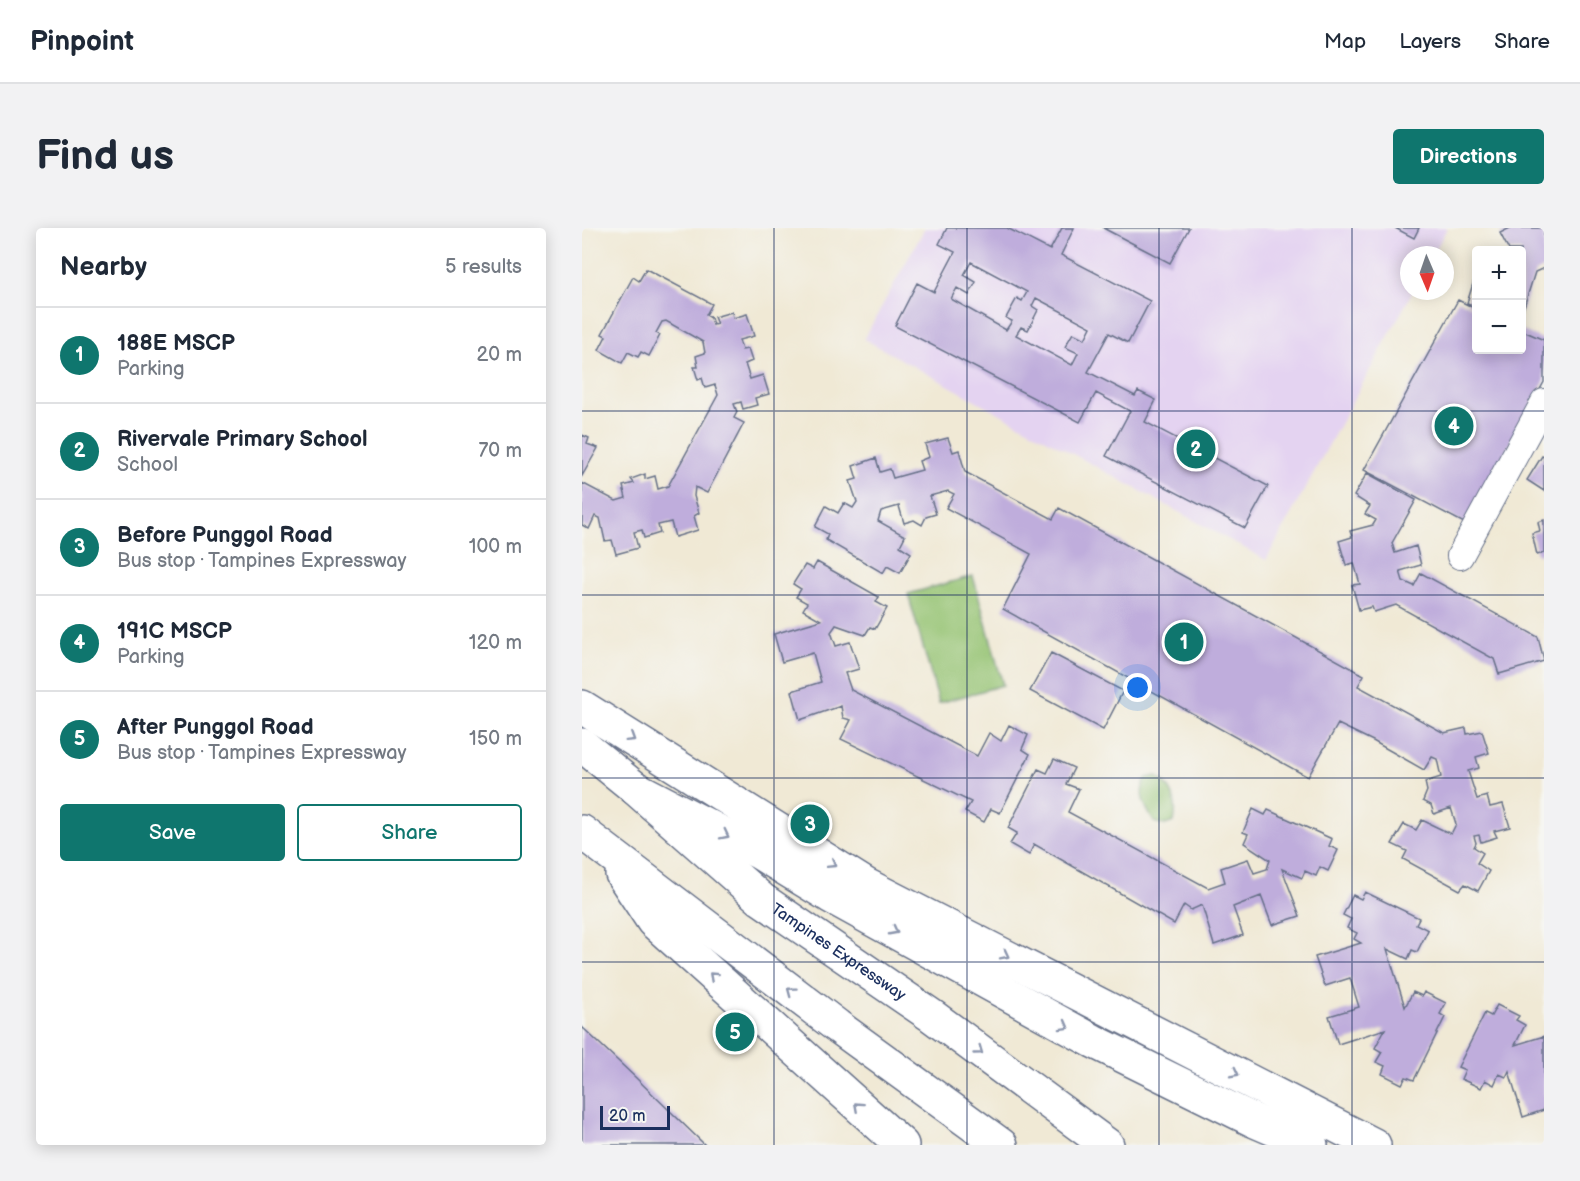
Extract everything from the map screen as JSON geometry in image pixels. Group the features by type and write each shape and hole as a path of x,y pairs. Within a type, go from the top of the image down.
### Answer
{"highway":[{"path":"582,707 866,885 1374,1145"},
{"name":"Tampines Expressway","path":"582,745 761,899 932,1016 1107,1145"},
{"path":"635,789 758,852 830,896 1093,1041 1254,1120 1311,1145"},
{"path":"582,832 609,855 837,1026 1001,1145"},
{"path":"609,855 653,921 902,1145"},
{"path":"1146,1027 1254,1120"}],"lane":[{"path":"1460,556 1544,402"}],"shaded area":[{"path":"925,228 1447,228 1438,246 1400,246 1400,300 1408,300 1266,560 864,339"}],"green space":[{"path":"973,576 1003,685 939,703 908,594"},
{"path":"1156,776 1167,785 1175,802 1174,822 1165,825 1154,822 1142,796 1146,778"}],"building":[{"path":"947,228 1007,228 1050,250 1062,228 1074,228 1061,255 1150,301 1128,343 1109,333 1088,372 1135,396 1138,391 1156,400 1145,422 1268,486 1245,528 1106,456 1130,411 1096,393 1080,422 895,326 917,283 934,292 955,252 939,244","holes":["971,262 1027,292 1022,301 1017,298 1006,318 1012,321 1006,330 951,299 957,288 969,295 976,282 964,275","1036,298 1091,327 1085,339 1073,333 1065,347 1078,353 1072,365 1016,335 1021,327 1028,330 1038,310 1032,306"]},
{"path":"1103,228 1189,228 1170,263"},
{"path":"1395,228 1419,228 1414,238"},
{"path":"1510,228 1544,228 1544,268 1535,272 1526,300 1526,246 1507,246 1500,233"},
{"path":"646,269 712,304 706,315 711,318 713,325 717,324 714,317 732,312 733,318 747,314 754,336 739,340 742,350 748,349 752,361 745,364 750,379 763,375 769,394 755,398 757,405 743,409 741,402 734,404 737,412 734,418 744,423 707,493 695,487 694,496 699,513 694,516 698,530 675,537 671,522 658,525 660,533 644,538 642,530 634,532 638,548 616,554 612,540 605,541 600,518 595,516 589,529 582,525 582,483 616,501 626,498 623,486 634,483 631,479 645,474 645,479 655,476 658,489 668,486 718,395 715,385 705,388 702,378 698,380 694,367 698,367 696,356 705,353 703,342 666,321 662,322 656,333 660,335 649,356 641,352 638,357 628,352 622,363 599,350 606,336 602,334 633,277 639,281"},
{"path":"1472,287 1472,305 1467,303"},
{"path":"1458,300 1472,307 1472,354 1526,354 1526,332 1544,340 1544,382 1466,524 1364,470"},
{"path":"582,435 589,438 587,444 598,448 582,476"},
{"path":"948,438 953,452 959,450 965,472 1053,519 1059,508 1364,675 1358,686 1444,733 1466,728 1467,734 1482,731 1489,753 1476,757 1479,768 1468,771 1477,799 1487,796 1490,807 1503,804 1510,827 1494,831 1497,837 1481,842 1479,835 1474,836 1476,843 1474,847 1483,853 1477,863 1489,871 1478,891 1465,884 1460,890 1403,859 1407,851 1392,844 1404,824 1416,830 1422,820 1451,834 1456,824 1451,808 1434,814 1431,805 1423,801 1427,791 1425,782 1441,777 1437,759 1432,757 1424,770 1338,724 1308,777 1003,609 1031,554 946,508 954,494 948,491 930,496 936,514 926,517 922,525 914,520 904,523 899,506 881,511 878,521 905,536 900,546 911,553 900,573 887,566 883,573 826,540 828,534 815,527 826,506 838,513 844,503 853,508 857,502 850,481 857,479 853,466 876,458 880,472 890,469 893,478 922,470 919,461 929,457 925,444"},
{"path":"1542,456 1544,457 1544,491 1527,480"},
{"path":"1367,473 1416,500 1392,543 1395,553 1416,546 1421,565 1400,571 1403,581 1414,586 1421,573 1538,637 1544,661 1499,674 1494,659 1396,605 1374,612 1372,607 1359,610 1352,585 1360,584 1354,563 1346,565 1339,541 1352,537 1350,531 1373,525 1376,520 1365,514 1370,506 1354,496"},
{"path":"1544,520 1544,553 1537,555 1532,533 1540,531 1538,522"},
{"path":"817,562 879,597 876,602 887,608 875,629 870,627 865,635 836,625 831,632 836,646 850,642 859,669 845,673 851,690 977,756 989,733 1001,741 1009,725 1028,735 1022,749 1030,754 1000,813 991,809 984,822 965,812 971,802 841,739 851,720 843,718 841,706 800,720 792,691 821,682 813,653 782,662 774,634 821,620 803,610 807,603 796,597 801,589 793,584 805,565 813,569"},
{"path":"1051,653 1123,691 1103,730 1030,691"},
{"path":"1054,759 1074,768 1066,784 1079,789 1068,812 1208,888 1225,882 1221,868 1248,859 1254,873 1267,869 1270,860 1244,843 1248,834 1243,832 1253,809 1265,815 1268,810 1332,839 1329,846 1338,850 1328,871 1320,867 1316,876 1305,871 1302,878 1282,869 1300,916 1272,925 1261,896 1233,907 1243,935 1214,945 1202,905 1191,910 1184,905 1174,924 1034,844 1029,855 1010,844 1017,833 1008,828 1038,769 1047,773"},
{"path":"1365,892 1419,918 1416,924 1428,930 1417,952 1412,950 1408,959 1387,949 1405,1007 1413,992 1422,996 1424,992 1446,1003 1440,1014 1445,1017 1414,1080 1406,1077 1402,1084 1382,1074 1385,1066 1376,1062 1382,1052 1375,1048 1385,1029 1338,1044 1329,1016 1359,1007 1350,978 1325,986 1315,957 1361,943 1354,939 1357,933 1347,928 1351,919 1343,915 1353,895 1361,899"},
{"path":"1497,1005 1519,1016 1516,1020 1525,1025 1515,1045 1544,1036 1544,1110 1523,1117 1509,1071 1506,1077 1499,1074 1494,1085 1485,1080 1481,1088 1461,1079 1465,1070 1458,1067 1485,1013 1491,1016"},
{"path":"582,1027 635,1077 705,1145 582,1145"}],"place":[{"name":"191C MSCP","path":"1454,426"},
{"name":"Rivervale Primary School","path":"1196,449"},
{"name":"188E MSCP","path":"1184,642"},
{"name":"Before Punggol Road","path":"810,824"},
{"name":"After Punggol Road","path":"735,1032"}]}
